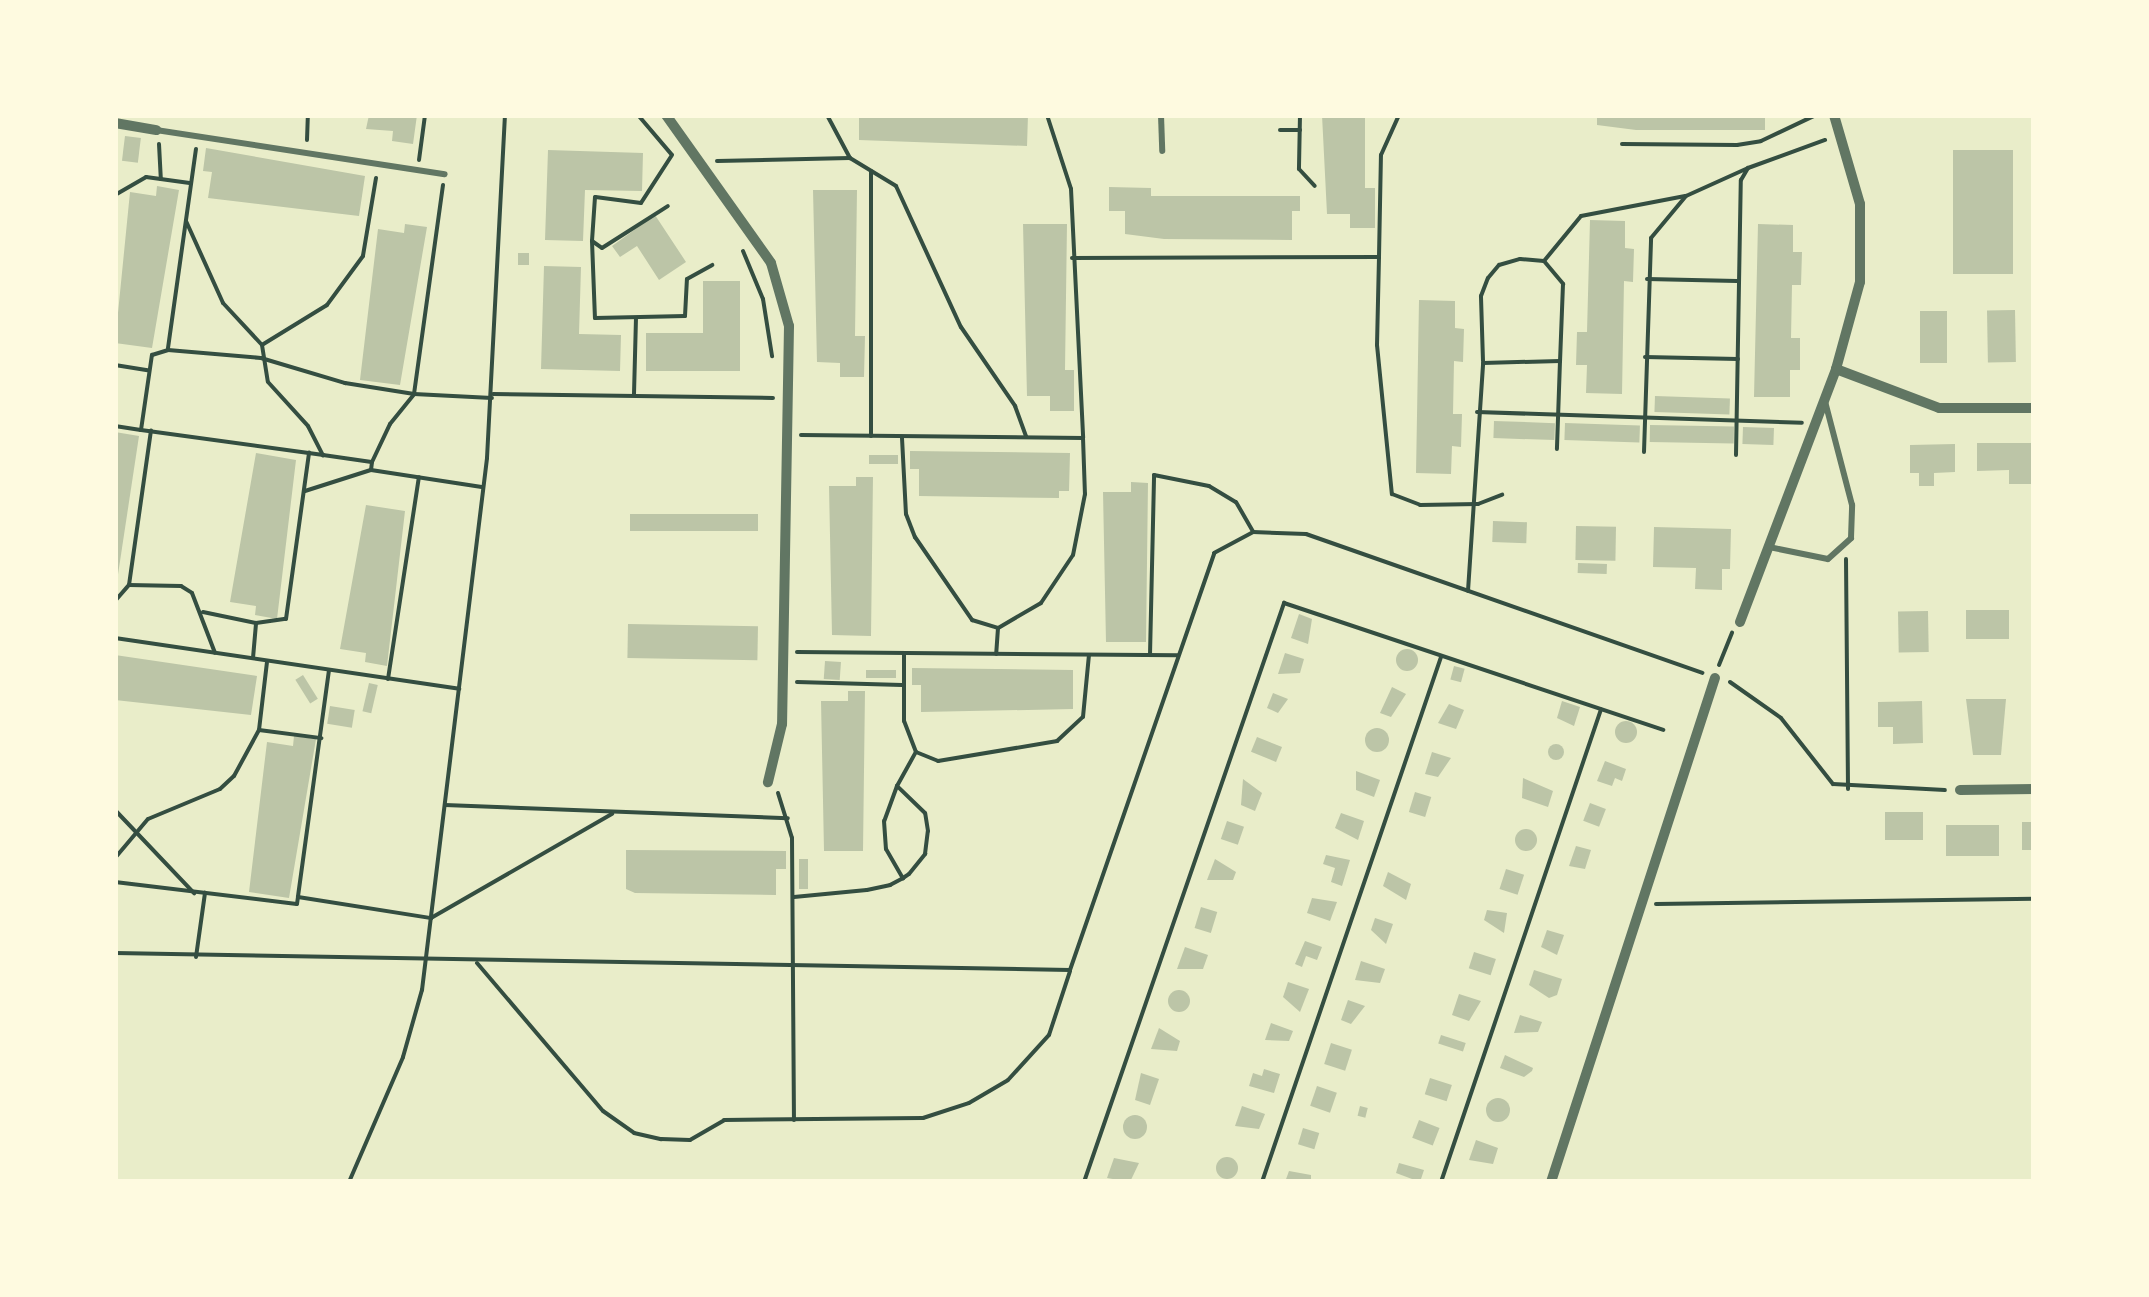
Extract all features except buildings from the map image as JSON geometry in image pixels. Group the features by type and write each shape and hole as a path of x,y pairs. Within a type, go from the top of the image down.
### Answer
{"street":[{"path":"666,115 702,162 775,274 790,326 782,724 768,782"},
{"path":"1740,622 1836,369 1860,282 1864,238 1834,115"},
{"path":"115,123 156,130"},
{"path":"1836,369 1939,408 2034,408"},
{"path":"1551,1182 1715,678"},
{"path":"1960,790 2034,789"}],"lane":[{"path":"1162,115 1162,151"},
{"path":"156,130 445,174"},
{"path":"1769,547 1819,559 1846,546 1852,505 1824,398"}],"path":[{"path":"306,154 308,115"},
{"path":"418,170 425,115"},
{"path":"349,1182 403,1057 426,962 493,396 504,115"},
{"path":"638,115 682,167"},
{"path":"826,115 850,158 896,186 961,327 1008,393 1026,438"},
{"path":"902,436 906,514 915,537 972,620 998,628 1041,602 1072,555 1085,494 1071,189 1047,115"},
{"path":"1300,115 1299,169 1315,186"},
{"path":"1399,115 1381,155 1378,257 1386,481 1404,502 1478,504 1502,495"},
{"path":"1622,144 1761,141 1816,115"},
{"path":"156,130 161,179"},
{"path":"1280,130 1300,130"},
{"path":"1468,591 1478,504 1477,412 1483,362 1480,313 1488,278 1500,264 1544,261 1580,216 1686,196 1748,168 1839,135"},
{"path":"168,350 198,137"},
{"path":"672,155 641,203 594,198 595,318 685,316 687,279 712,264"},
{"path":"702,162 850,158"},
{"path":"262,346 327,305 344,286 368,240 378,164"},
{"path":"1736,454 1741,180 1748,168"},
{"path":"871,172 871,436"},
{"path":"372,470 390,424 414,394 445,174"},
{"path":"115,195 146,178 191,183"},
{"path":"1644,452 1651,238 1686,196"},
{"path":"592,240 602,248 668,206"},
{"path":"186,221 223,303 262,346 268,382 308,426 323,454"},
{"path":"739,244 763,299 772,363"},
{"path":"1072,258 1378,257"},
{"path":"1544,261 1563,284 1557,449"},
{"path":"1647,279 1740,281"},
{"path":"634,396 636,319"},
{"path":"141,430 152,355 168,350 261,358 345,383 414,394 790,398"},
{"path":"1645,357 1738,359"},
{"path":"1483,362 1560,360"},
{"path":"115,365 148,370"},
{"path":"773,388 773,398"},
{"path":"1477,412 1737,419 1814,425"},
{"path":"115,426 372,462"},
{"path":"115,601 129,585 151,431"},
{"path":"787,435 1083,438"},
{"path":"203,612 256,623 286,619 308,452"},
{"path":"304,492 372,470 484,487"},
{"path":"1150,655 1154,475 1209,486 1236,502 1253,532"},
{"path":"388,679 419,477"},
{"path":"478,962 603,1111 634,1133 690,1140 724,1120 923,1118 994,1091 1050,1035 1214,553 1253,532 1306,534 1715,678 1766,703 1828,780 1848,789 1960,790"},
{"path":"1846,546 1848,789"},
{"path":"129,585 181,586 203,612 214,652"},
{"path":"1084,1182 1284,603 1663,730"},
{"path":"1715,678 1740,622"},
{"path":"252,658 256,623"},
{"path":"996,654 998,628"},
{"path":"115,638 459,689"},
{"path":"782,652 1179,655"},
{"path":"904,653 904,721 916,752 938,762 1057,741 1082,717 1089,654"},
{"path":"1262,1182 1442,654"},
{"path":"115,858 148,819 220,789 248,758 259,730 268,660"},
{"path":"115,882 296,904 329,670"},
{"path":"782,682 904,685"},
{"path":"1440,1182 1601,709"},
{"path":"259,730 321,738"},
{"path":"903,878 886,849 884,820 896,786 916,752"},
{"path":"768,782 785,800 794,896 794,1121"},
{"path":"794,896 867,890 903,878 925,854 928,831 926,813 896,786"},
{"path":"445,805 788,818"},
{"path":"115,810 194,893"},
{"path":"298,897 432,918 612,814"},
{"path":"196,957 205,892"},
{"path":"1641,904 2034,899"},
{"path":"115,952 426,962 1070,970"}]}
